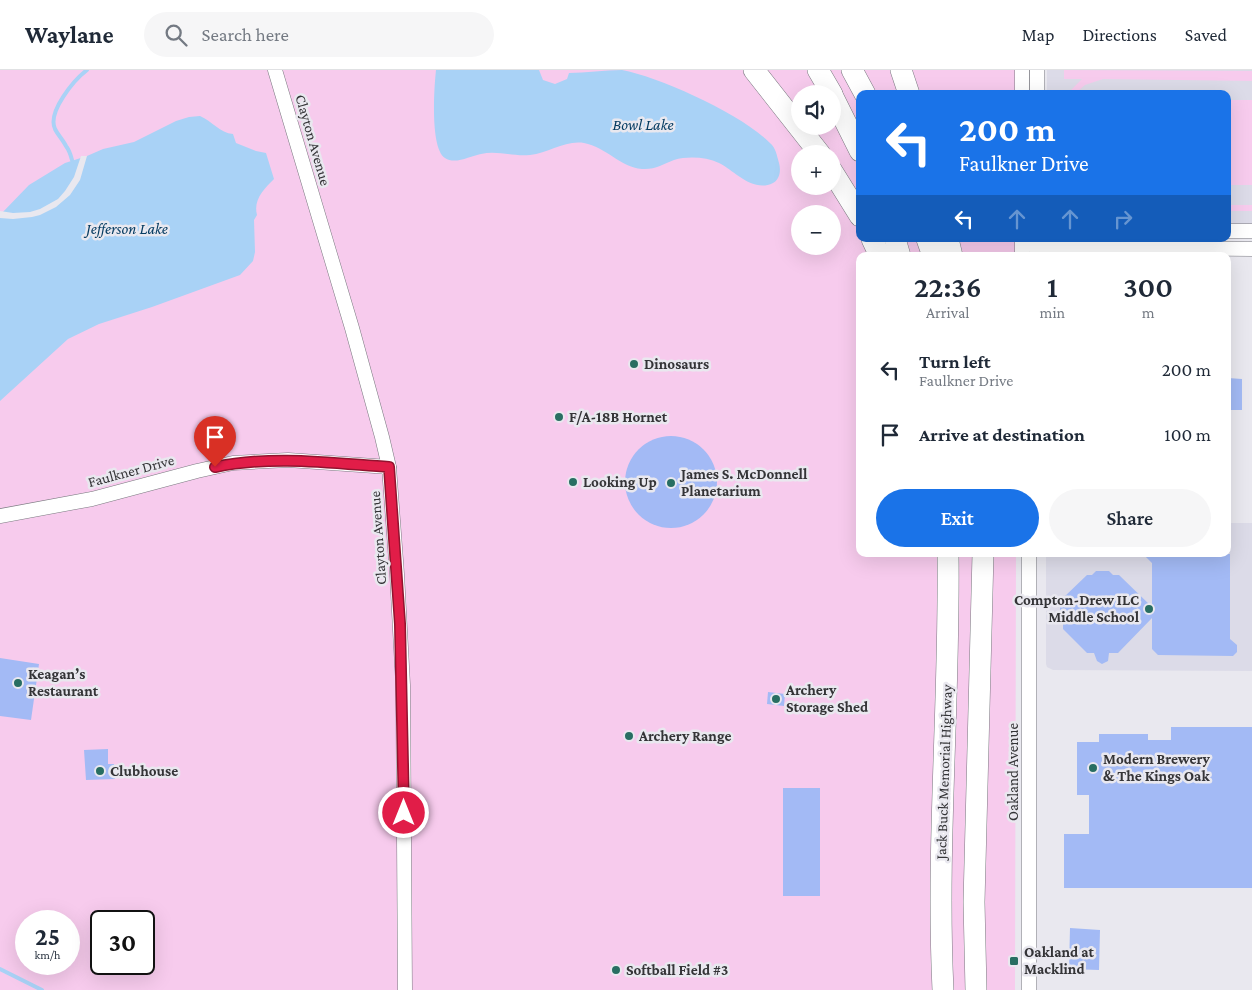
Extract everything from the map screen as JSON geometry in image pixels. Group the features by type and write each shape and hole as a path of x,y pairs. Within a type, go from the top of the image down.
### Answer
{"highway":[{"path":"754,70 813,145"},
{"path":"818,70 826,85"},
{"path":"852,70 863,90"},
{"path":"901,70 908,90"},
{"path":"841,113 856,143"},
{"path":"841,185 856,210"},
{"name":"Jack Buck Memorial Highway","path":"943,990 940,906 948,557"},
{"path":"976,990 974,893 983,557"}],"street":[{"name":"Clayton Avenue","path":"275,70 352,328 389,467 402,676 405,990"},
{"path":"1022,70 1022,90"},
{"path":"1037,70 1038,90"},
{"path":"1231,231 1252,231"},
{"path":"1026,242 1038,248 1252,249"},
{"name":"Faulkner Drive","path":"0,516 92,499 197,471 233,464 288,460 389,467"},
{"name":"Oakland Avenue","path":"1029,557 1029,990"}],"shaded area":[{"path":"0,70 1016,70 1016,90 856,90 856,242 1016,242 1016,252 856,252 856,557 1016,557 1015,990 0,990"},
{"path":"1047,70 1252,70 1252,227 1231,226 1231,90 1047,90"},
{"path":"1064,70 1252,71 1252,81 1103,79 1085,85 1079,90 1071,90 1082,79 1064,79"},
{"path":"1231,100 1252,100 1252,185 1231,185"},
{"path":"1231,205 1252,205 1252,211 1231,211"},
{"name":"Compton-Drew ILC Middle School","path":"1231,523 1252,523 1252,671 1053,670 1047,667 1046,557 1231,557"}],"water":[{"name":"Bowl Lake","path":"436,70 539,70 543,80 555,84 567,79 569,73 622,70 638,74 657,80 700,99 741,121 772,145 780,171 773,183 758,185 744,180 719,163 708,159 685,158 674,160 655,168 642,169 627,165 599,148 584,143 570,143 530,155 487,153 453,161 449,160 440,152 435,131"},
{"name":"Jefferson Lake","path":"200,116 224,131 233,134 236,143 266,153 274,179 258,200 257,215 254,220 255,252 253,261 240,275 99,324 68,339 0,401 0,215 29,185 65,163 103,149 134,142 176,121"}],"pier":[{"path":"81,156 87,156 80,180 70,195 56,207 32,217 0,218 0,211 13,213 30,212 58,199 74,177"}],"building":[{"path":"1231,378 1242,379 1242,410 1231,410"},
{"name":"James S. McDonnell Planetarium","path":"671,436 688,440 703,450 713,465 717,482 713,499 703,514 688,524 671,528 654,524 639,514 629,499 625,482 629,465 639,450 654,440"},
{"name":"Compton-Drew ILC Middle School","path":"1146,557 1230,557 1230,639 1237,645 1237,652 1233,656 1158,655 1152,649 1152,618 1118,653 1109,653 1108,661 1102,664 1097,661 1094,653 1087,653 1063,629 1063,622 1060,620 1060,606 1063,604 1063,598 1087,575 1092,575 1096,571 1109,571 1113,575 1119,575 1152,607 1152,563"},
{"name":"Keagan’s Restaurant","path":"0,658 39,664 31,720 0,716"},
{"name":"Archery Storage Shed","path":"768,692 785,694 784,706 767,704"},
{"path":"1171,727 1252,727 1252,888 1064,888 1064,834 1089,834 1089,795 1077,795 1077,742 1099,742 1099,734 1148,734 1148,740 1171,740"},
{"name":"Clubhouse","path":"108,749 108,764 114,764 115,779 86,780 84,750"},
{"path":"783,788 820,788 820,896 783,896"},
{"path":"1070,928 1100,930 1099,970 1069,969"}],"waterway":[{"path":"72,160 68,149 55,129 55,114 63,97 75,81 87,70"},
{"path":"0,969 42,990"}],"place":[{"name":"Dinosaurs","path":"634,364"},
{"name":"F/A-18B Hornet","path":"559,417"},
{"name":"Looking Up","path":"573,482"},
{"name":"James S. McDonnell Planetarium","path":"671,483"},
{"name":"Compton-Drew ILC Middle School","path":"1149,609"},
{"name":"Keagan’s Restaurant","path":"18,683"},
{"name":"Archery Storage Shed","path":"776,699"},
{"name":"Archery Range","path":"629,736"},
{"name":"Modern Brewery & The Kings Oak","path":"1093,768"},
{"name":"Clubhouse","path":"100,771"},
{"name":"Oakland at Macklind","path":"1014,961"},
{"name":"Softball Field #3","path":"616,970"}],"route":[{"path":"215,467 262,460 288,460 389,467 400,624 404,813"}]}
